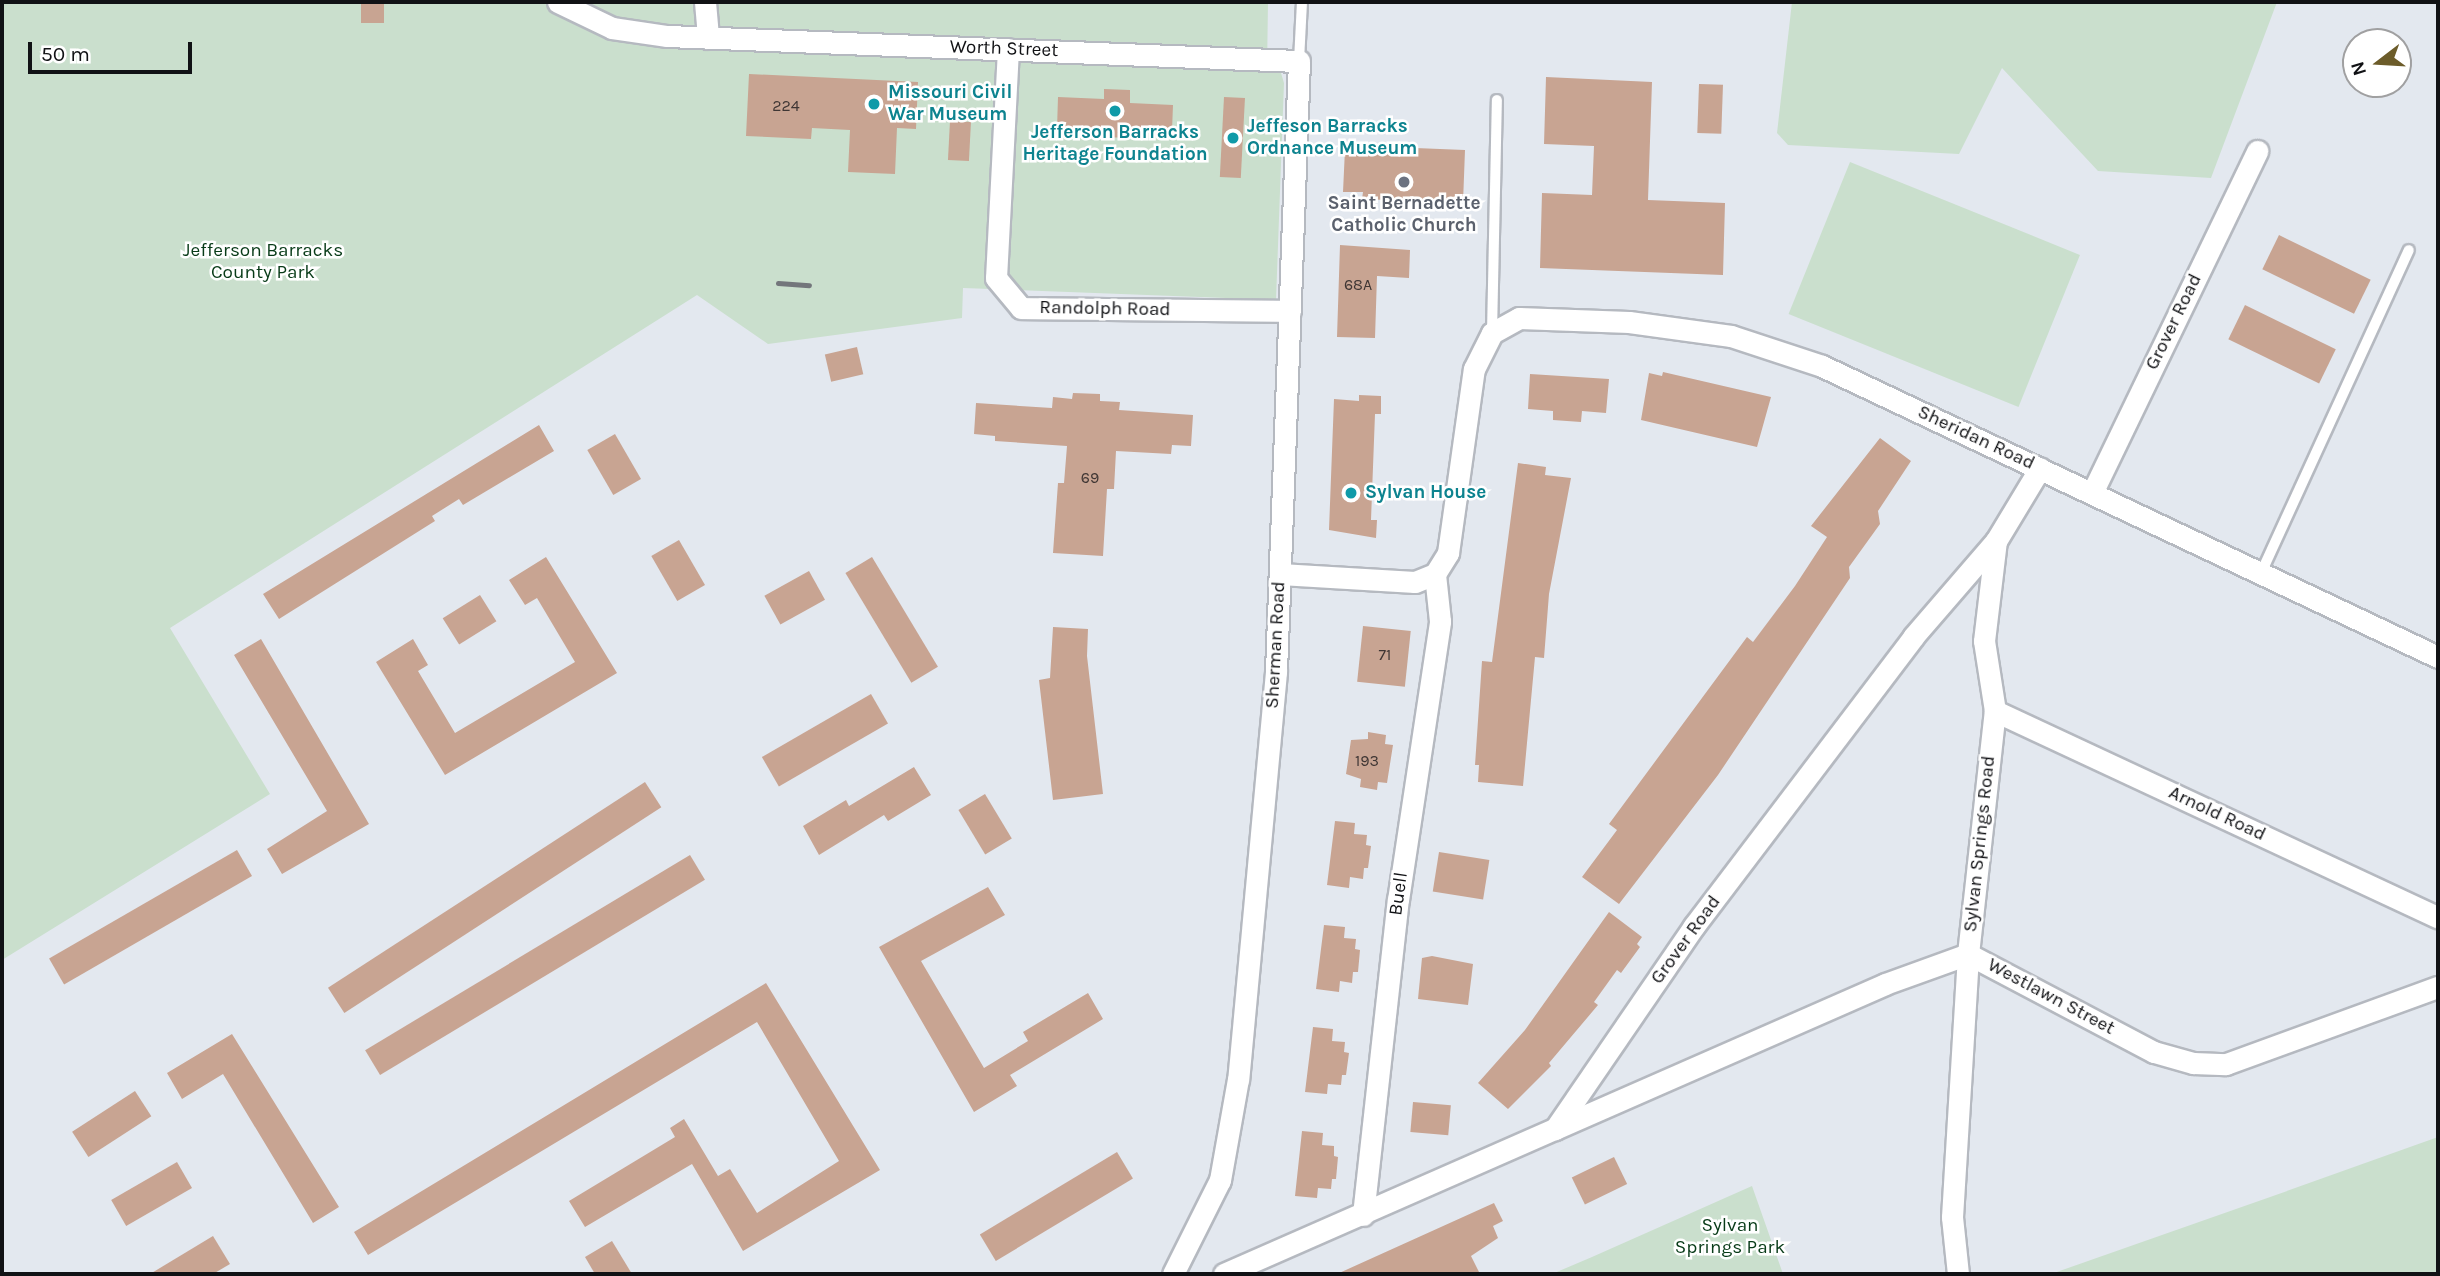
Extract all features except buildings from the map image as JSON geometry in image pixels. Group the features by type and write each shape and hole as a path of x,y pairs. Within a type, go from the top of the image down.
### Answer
{"street":[{"name":"Worth Street","path":"558,2 612,27 708,38 1299,61"},
{"path":"705,2 708,38"},
{"name":"Randolph Road","path":"1008,49 996,278 1021,308 1290,311"},
{"name":"Sherman Road","path":"1173,1274 1209,1209 1230,1139 1276,672 1299,61"},
{"name":"Grover Road","path":"2092,492 2257,151"},
{"name":"Sheridan Road","path":"1492,333 1520,318 1629,322 1731,336 1822,366 2438,657"},
{"path":"1280,574 1415,582 1436,574 1448,553 1474,369 1492,333"},
{"name":"Grover Road","path":"1555,1129 1694,926 1913,637 1996,541 2040,468"},
{"name":"Sylvan Springs Road","path":"1958,1274 1952,1217 1968,954 1995,711 1984,641 1996,541"},
{"name":"Buell","path":"1363,1214 1398,900 1440,621 1436,574"},
{"name":"Arnold Road","path":"1995,711 2438,918"},
{"name":"Westlawn Street","path":"1555,1129 1885,984 1968,954 2154,1052 2193,1063 2227,1064 2438,987"},
{"path":"1224,1274 1555,1129"}],"lane":[{"name":"Sherman Road","path":"1299,61 1302,2"},
{"path":"1492,333 1497,100"},
{"path":"2262,573 2409,250"}],"green space":[{"name":"Jefferson Barracks County Park","path":"2,2 1268,2 1267,71 1281,73 1284,83 1276,300 963,288 962,318 768,344 697,295 170,628 270,794 2,960"},
{"path":"1792,2 2277,2 2211,178 2098,171 2002,68 1959,154 1788,145 1777,133"},
{"path":"1850,162 2080,255 2019,407 1789,314"},
{"path":"2438,1137 2438,1274 2051,1274 2273,1196"},
{"name":"Sylvan Springs Park","path":"1752,1186 1783,1274 1552,1274 1592,1257"}],"railway":[{"path":"778,283 809,285"}],"place":[{"name":"Missouri Civil War Museum","path":"874,104"},
{"name":"Jefferson Barracks Heritage Foundation","path":"1115,111"},
{"name":"Jeffeson Barracks Ordnance Museum","path":"1233,138"},
{"name":"Saint Bernadette Catholic Church","path":"1404,182"},
{"name":"Sylvan House","path":"1351,493"}]}
